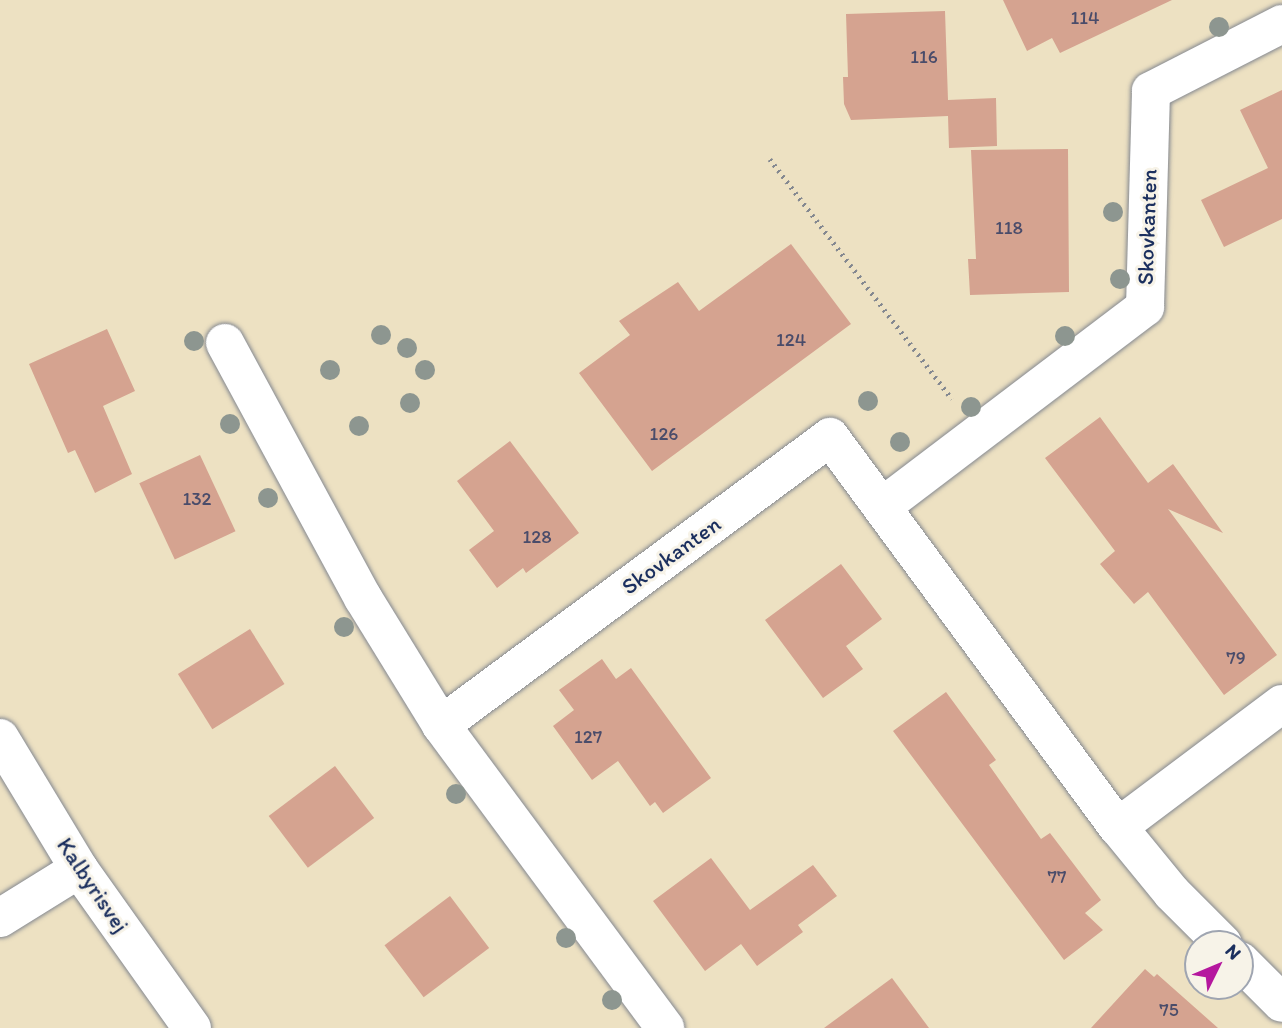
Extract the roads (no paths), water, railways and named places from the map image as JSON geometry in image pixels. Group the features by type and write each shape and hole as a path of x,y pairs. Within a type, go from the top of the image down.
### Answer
{"street":[{"name":"Skovkanten","path":"883,506 1144,307 1151,91 1282,24"},
{"path":"225,343 363,598 441,725 665,1028"},
{"name":"Skovkanten","path":"441,725 830,437 1118,827 1171,893 1209,930"},
{"path":"1118,827 1282,704"},
{"name":"Kalbyrisvej","path":"0,738 79,869 192,1028"},
{"path":"0,918 79,869"},
{"path":"1254,975 1282,1003"}]}
